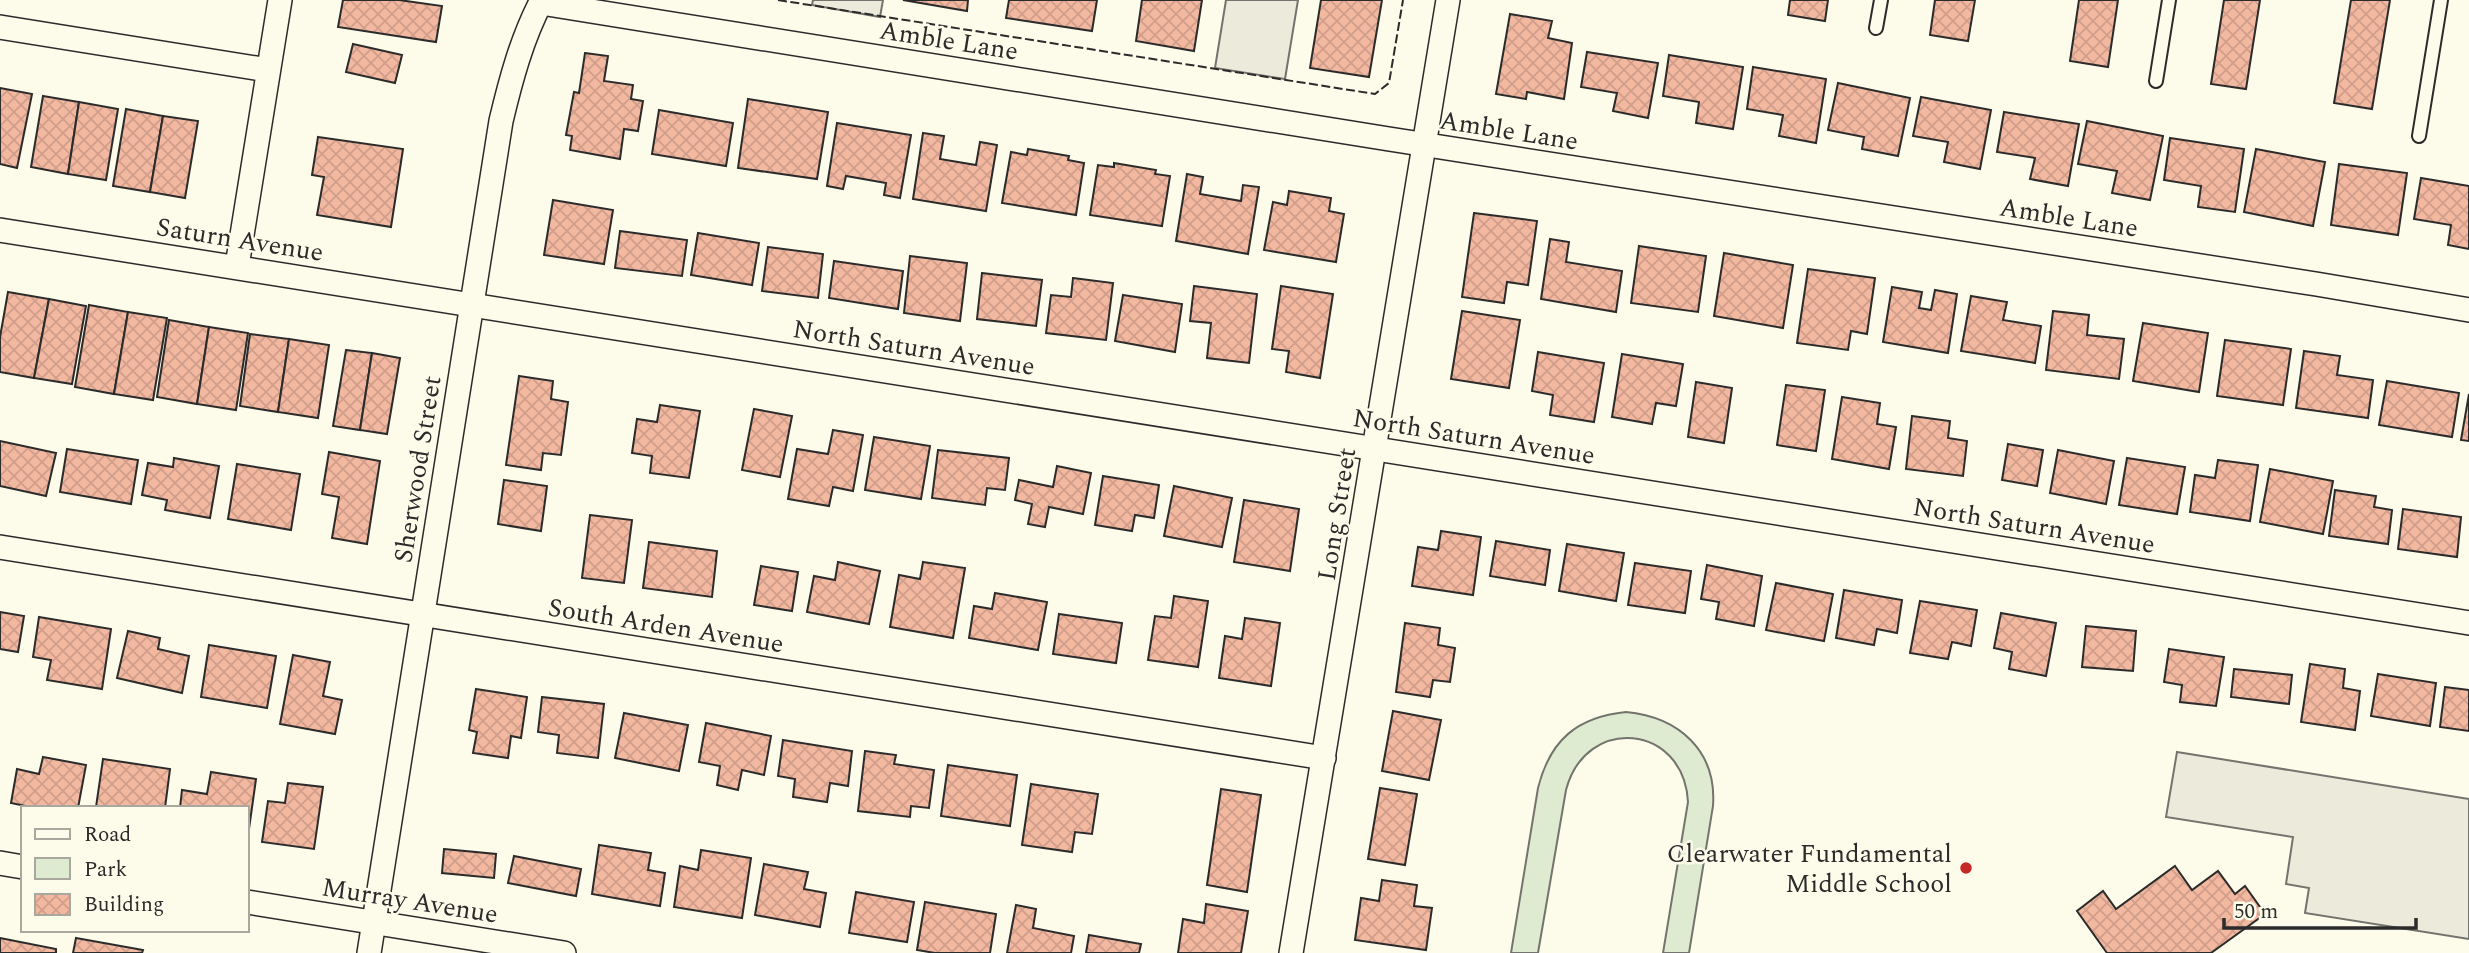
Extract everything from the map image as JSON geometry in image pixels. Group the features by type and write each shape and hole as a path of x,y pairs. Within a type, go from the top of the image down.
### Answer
{"street":[{"path":"237,266 280,0"},
{"name":"Long Street","path":"1291,953 1448,0"},
{"name":"Amble Lane","path":"541,1 1425,145 2469,310"},
{"name":"Sherwood Street","path":"369,953 501,121 510,82 541,1"},
{"path":"0,27 268,70"},
{"name":"Saturn Avenue","path":"0,230 237,266 471,306"},
{"name":"North Saturn Avenue","path":"471,306 2469,623"},
{"name":"South Arden Avenue","path":"0,547 1324,758"},
{"path":"0,863 21,867"},
{"name":"Murray Avenue","path":"248,902 564,953"}],"lane":[{"path":"1877,28 1881,0"},
{"path":"2156,81 2169,0"},
{"path":"2419,135 2441,0"}],"green space":[{"path":"1626,712 1645,715 1678,729 1691,740 1709,769 1713,786 1713,806 1689,953 1663,953 1688,802 1682,776 1670,757 1653,744 1633,738 1612,740 1593,749 1577,765 1566,790 1538,953 1511,953 1543,771 1558,744 1568,734 1593,719"}],"shaded area":[{"path":"813,0 883,0 880,17 812,5"},
{"path":"1226,0 1298,0 1285,79 1215,68"},
{"path":"2177,752 2469,799 2469,939 2305,913 2309,888 2286,884 2293,837 2166,817"}],"building":[{"path":"343,0 399,0 442,6 436,42 338,27"},
{"path":"903,0 968,0 967,11"},
{"path":"1009,0 1097,0 1092,31 1006,18"},
{"path":"1142,0 1202,0 1194,51 1136,41"},
{"path":"1321,0 1382,0 1369,77 1310,68"},
{"path":"1790,0 1828,0 1825,21 1788,15"},
{"path":"1935,0 1975,0 1968,41 1930,35"},
{"path":"2079,0 2118,0 2108,67 2070,61"},
{"path":"2224,0 2260,0 2246,89 2211,84"},
{"path":"2351,0 2390,0 2372,109 2334,103"},
{"path":"1510,14 1552,21 1548,38 1572,43 1564,99 1527,92 1526,99 1496,94"},
{"path":"353,44 402,55 395,83 346,72"},
{"path":"1587,52 1658,63 1648,118 1613,111 1617,93 1581,87"},
{"path":"585,53 608,56 604,81 633,85 631,99 643,101 638,131 624,129 620,159 570,150 572,136 566,135 574,92 579,93"},
{"path":"1669,55 1743,67 1733,129 1696,123 1699,102 1663,96"},
{"path":"1753,67 1826,79 1816,143 1779,136 1783,115 1747,109"},
{"path":"1838,83 1910,98 1898,156 1862,149 1864,137 1828,130"},
{"path":"0,88 32,94 17,168 0,164"},
{"path":"43,96 79,102 68,174 31,167"},
{"path":"1921,97 1991,110 1980,169 1944,162 1948,142 1913,136"},
{"path":"748,99 828,112 817,179 738,168"},
{"path":"79,102 118,109 106,180 68,174"},
{"path":"126,109 163,116 150,192 113,186"},
{"path":"659,110 733,123 726,166 652,154"},
{"path":"2004,112 2079,124 2068,186 2030,179 2035,158 1997,152"},
{"path":"163,116 198,121 185,198 150,192"},
{"path":"2087,121 2163,136 2150,200 2112,193 2117,171 2078,164"},
{"path":"837,123 911,135 900,198 884,195 886,183 846,176 843,189 827,186"},
{"path":"923,133 944,136 940,159 976,165 980,142 997,145 986,211 913,199"},
{"path":"318,137 403,149 391,227 317,215 324,177 312,175"},
{"path":"2170,138 2244,149 2235,212 2198,207 2201,186 2164,180"},
{"path":"1028,149 1069,156 1068,160 1084,163 1076,215 1002,203 1011,152 1027,155"},
{"path":"2256,149 2325,162 2313,226 2244,212"},
{"path":"1114,163 1156,170 1155,174 1170,176 1162,226 1090,215 1098,165 1114,167"},
{"path":"2339,164 2407,173 2398,235 2331,225"},
{"path":"1187,174 1203,177 1200,194 1241,201 1243,185 1259,187 1248,254 1176,241"},
{"path":"2421,178 2469,186 2469,249 2448,245 2451,225 2414,219"},
{"path":"1289,191 1331,198 1329,211 1344,214 1336,262 1264,250 1273,202 1287,205"},
{"path":"553,200 613,210 604,264 544,255"},
{"path":"1474,213 1537,221 1528,285 1507,282 1504,303 1462,297"},
{"path":"620,231 687,240 682,276 615,268"},
{"path":"698,233 759,243 752,285 691,275"},
{"path":"1550,239 1569,242 1566,262 1622,271 1616,312 1541,299"},
{"path":"1639,246 1706,256 1698,312 1631,303"},
{"path":"768,247 823,254 818,298 762,291"},
{"path":"1724,253 1793,265 1783,328 1714,316"},
{"path":"910,256 967,263 960,321 904,313"},
{"path":"834,261 903,271 898,309 829,298"},
{"path":"1808,269 1875,278 1867,334 1851,331 1848,350 1797,343"},
{"path":"982,273 1042,280 1036,326 977,319"},
{"path":"1073,278 1113,283 1106,340 1046,333 1051,295 1071,297"},
{"path":"1194,286 1257,294 1249,363 1207,358 1211,323 1190,321"},
{"path":"1281,286 1333,294 1320,378 1286,372 1289,351 1272,349"},
{"path":"1892,287 1922,292 1919,308 1931,310 1935,290 1957,294 1948,353 1883,342"},
{"path":"8,292 49,299 34,378 0,372 0,337"},
{"path":"1123,295 1182,304 1175,352 1115,341"},
{"path":"1971,296 2007,302 2003,320 2041,326 2035,363 1961,351"},
{"path":"49,299 86,306 72,384 34,378"},
{"path":"89,305 128,312 114,394 75,387"},
{"path":"1462,311 1520,320 1509,388 1451,379"},
{"path":"2053,311 2089,315 2087,335 2124,339 2119,379 2046,370"},
{"path":"128,312 167,318 153,400 114,394"},
{"path":"169,320 209,327 197,404 157,397"},
{"path":"2143,323 2208,333 2199,392 2133,381"},
{"path":"209,327 248,333 236,410 197,404"},
{"path":"250,334 289,339 278,412 240,406"},
{"path":"289,339 329,345 318,418 278,412"},
{"path":"2225,340 2291,349 2283,405 2217,396"},
{"path":"346,350 372,353 360,430 333,426"},
{"path":"2304,351 2340,356 2337,375 2373,380 2368,418 2296,408"},
{"path":"1538,352 1604,363 1594,422 1550,415 1553,395 1532,391"},
{"path":"372,353 400,358 387,434 360,430"},
{"path":"1622,354 1683,364 1676,406 1656,403 1652,424 1612,417"},
{"path":"519,376 553,381 551,399 568,402 561,455 543,453 541,470 506,465"},
{"path":"2387,381 2459,393 2452,437 2379,425"},
{"path":"1696,382 1732,388 1724,443 1688,437"},
{"path":"1786,385 1825,390 1816,451 1777,445"},
{"path":"2469,394 2469,441 2461,440"},
{"path":"1842,397 1880,403 1877,424 1896,427 1889,469 1832,459"},
{"path":"660,405 700,411 689,478 650,473 652,456 632,453 637,419 657,422"},
{"path":"754,409 792,416 780,477 742,470"},
{"path":"1912,416 1950,421 1948,438 1967,441 1963,476 1906,469"},
{"path":"833,430 863,435 853,491 833,487 829,506 788,499 797,449 828,454"},
{"path":"874,437 930,446 921,499 865,490"},
{"path":"0,441 56,453 46,496 0,486"},
{"path":"2008,444 2043,450 2037,486 2002,480"},
{"path":"67,449 138,460 131,504 60,492"},
{"path":"938,450 1009,458 1005,490 987,488 985,505 932,498"},
{"path":"2058,450 2114,461 2106,504 2050,493"},
{"path":"329,452 380,461 367,544 332,538 339,497 322,494"},
{"path":"174,458 219,466 210,518 165,510 167,500 142,495 148,463 173,467"},
{"path":"2127,458 2185,467 2177,514 2119,505"},
{"path":"2218,460 2258,465 2250,521 2190,512 2195,475 2215,478"},
{"path":"237,464 300,474 291,530 228,519"},
{"path":"1057,466 1091,473 1083,514 1049,507 1045,527 1028,524 1032,504 1015,500 1019,480 1053,487"},
{"path":"2270,469 2333,481 2323,534 2260,522"},
{"path":"1103,476 1159,485 1154,518 1135,515 1132,531 1095,525"},
{"path":"504,480 547,486 541,531 498,524"},
{"path":"1174,486 1232,498 1222,547 1164,536"},
{"path":"2335,490 2376,496 2374,507 2392,510 2388,544 2329,536"},
{"path":"1244,500 1299,509 1290,571 1234,562"},
{"path":"2403,509 2461,517 2457,557 2398,549"},
{"path":"590,515 632,520 624,583 582,578"},
{"path":"1441,531 1481,537 1473,595 1412,586 1418,547 1438,550"},
{"path":"1496,541 1550,550 1545,585 1490,576"},
{"path":"649,542 717,551 712,597 643,588"},
{"path":"1567,544 1624,553 1616,601 1559,591"},
{"path":"838,562 880,571 869,624 807,612 814,576 835,580"},
{"path":"923,562 965,568 953,638 890,627 899,575 920,579"},
{"path":"1635,563 1691,571 1685,613 1628,605"},
{"path":"1707,565 1762,576 1754,626 1716,619 1719,602 1701,599"},
{"path":"761,566 798,572 792,611 754,605"},
{"path":"1776,583 1833,594 1824,641 1766,630"},
{"path":"1844,590 1902,600 1897,633 1877,629 1874,645 1836,638"},
{"path":"995,593 1047,602 1038,650 969,638 974,606 992,609"},
{"path":"1174,596 1208,601 1198,667 1148,660 1155,616 1171,618"},
{"path":"1920,601 1977,610 1971,646 1952,642 1948,659 1910,653"},
{"path":"0,612 24,616 18,652 0,649"},
{"path":"2001,613 2056,623 2046,676 2009,669 2012,652 1994,648"},
{"path":"1059,614 1122,623 1116,663 1053,654"},
{"path":"39,617 111,629 102,689 47,680 51,660 33,657"},
{"path":"1245,618 1280,623 1271,686 1219,678 1225,636 1242,639"},
{"path":"1405,623 1440,628 1438,645 1455,648 1450,682 1433,680 1430,697 1396,692"},
{"path":"2086,626 2136,631 2133,671 2082,667"},
{"path":"128,631 160,638 158,649 189,656 182,693 117,678"},
{"path":"209,645 276,656 267,708 201,697"},
{"path":"2169,649 2224,657 2216,706 2180,702 2182,685 2164,682"},
{"path":"293,655 330,662 323,696 342,700 335,734 280,724"},
{"path":"2310,664 2345,669 2343,688 2360,691 2355,730 2301,722"},
{"path":"2234,669 2292,675 2289,704 2231,697"},
{"path":"2378,674 2436,683 2430,726 2371,716"},
{"path":"2445,687 2469,690 2469,731 2440,727"},
{"path":"476,689 527,697 521,738 511,736 508,758 473,753 477,732 469,730"},
{"path":"542,697 604,704 598,758 557,753 559,735 538,732"},
{"path":"1393,711 1441,720 1429,780 1382,771"},
{"path":"624,713 688,725 679,771 615,758"},
{"path":"706,723 771,736 764,775 742,770 738,790 717,785 720,766 699,762"},
{"path":"783,740 852,751 848,786 830,783 827,802 793,797 795,779 778,776"},
{"path":"865,751 896,755 894,764 934,770 929,808 911,806 910,817 858,811"},
{"path":"43,757 86,765 78,806 25,806 11,803 17,769 39,774"},
{"path":"103,759 170,769 165,806 96,806"},
{"path":"948,765 1017,775 1010,826 941,816"},
{"path":"211,772 256,779 248,836 248,806 180,806 182,790 207,794"},
{"path":"288,783 323,787 314,849 262,842 268,801 285,803"},
{"path":"1031,784 1098,794 1092,834 1075,832 1072,852 1022,845"},
{"path":"1380,788 1417,794 1405,865 1368,859"},
{"path":"1221,789 1261,795 1247,892 1207,885"},
{"path":"599,845 651,853 648,870 665,873 660,906 592,894"},
{"path":"444,849 496,854 494,878 442,873"},
{"path":"701,850 751,858 742,918 674,907 680,866 698,870"},
{"path":"514,856 581,869 576,896 508,883"},
{"path":"764,864 808,872 804,889 826,893 820,927 755,915"},
{"path":"2175,866 2192,890 2218,871 2235,894 2245,886 2265,914 2211,953 2107,953 2077,911 2103,891 2116,909"},
{"path":"1382,880 1417,885 1414,906 1432,908 1426,950 1355,940 1361,898 1379,901"},
{"path":"856,892 914,902 907,942 849,933"},
{"path":"925,902 996,914 990,953 935,953 917,950"},
{"path":"1206,904 1248,911 1241,953 1178,953 1183,919 1204,923"},
{"path":"1016,905 1036,909 1033,928 1074,936 1071,953 1007,953"},
{"path":"1089,935 1141,944 1139,953 1086,953"},
{"path":"0,938 56,949 56,953 0,953"},
{"path":"76,938 143,950 142,953 73,953"}],"fence":[{"path":"778,0 1375,94 1389,83 1403,0"}],"place":[{"name":"Clearwater Fundamental Middle School","path":"1966,868"}]}
